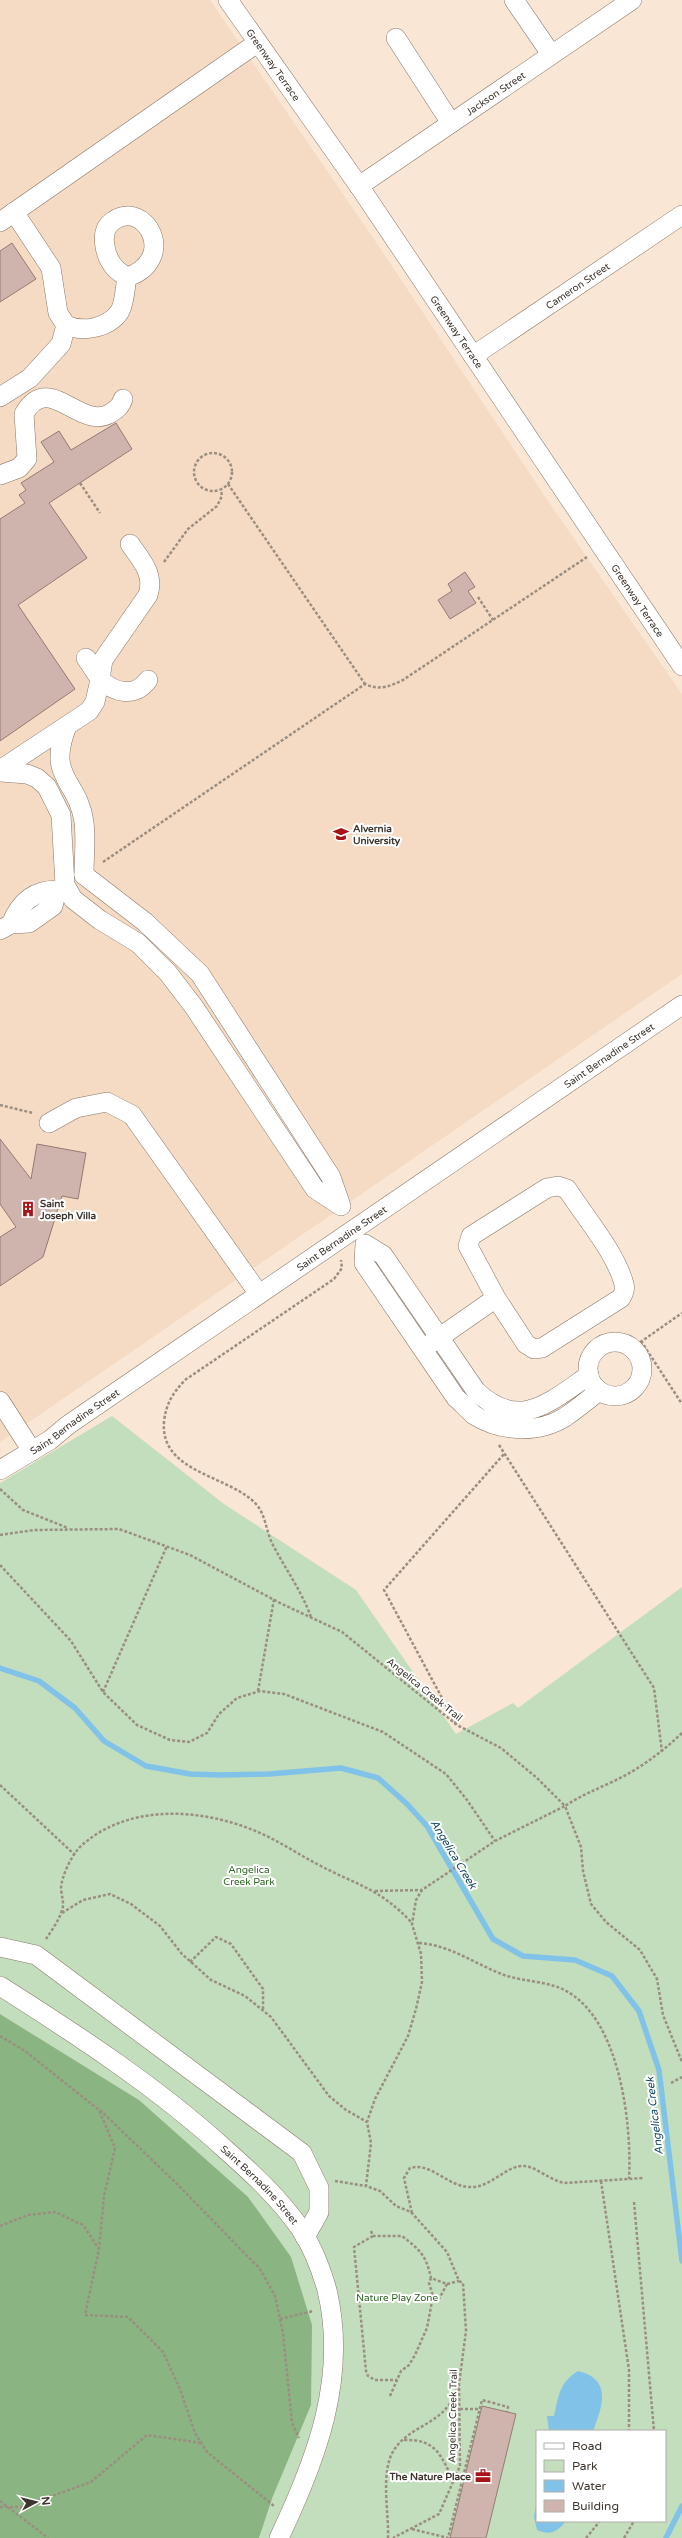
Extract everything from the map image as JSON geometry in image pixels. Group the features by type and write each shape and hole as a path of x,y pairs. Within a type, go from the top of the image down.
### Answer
{"street":[{"name":"Greenway Terrace","path":"228,0 359,186 682,666"},
{"path":"514,0 551,54"},
{"name":"Jackson Street","path":"359,186 632,0"},
{"path":"396,38 451,122"},
{"path":"127,277 121,310 112,326 101,325 83,330 66,325 58,312 51,268 7,217 257,43"},
{"name":"Cameron Street","path":"473,356 682,214"},
{"path":"0,397 30,378 60,344 66,325"},
{"path":"30,378 48,397 96,417 110,414 121,405 122,399"},
{"path":"0,475 19,468 27,459 24,414 33,403 48,397"},
{"path":"0,771 89,712 93,706 103,660 148,595 151,582 149,572 130,544"},
{"path":"86,658 100,679 114,690 128,692 140,687 148,680"},
{"path":"67,726 60,742 60,754 63,777 76,800 84,821 84,875"},
{"path":"0,771 27,774 37,778 47,787 61,815 61,888 53,906 29,923 5,927"},
{"path":"47,787 63,777"},
{"path":"61,888 84,875"},
{"path":"84,875 145,922 200,974 331,1177 341,1206 360,1236 383,1255 476,1390 486,1400 495,1418"},
{"path":"61,888 100,920 138,943 168,973 194,1007 315,1189 341,1206"},
{"name":"Saint Bernadine Street","path":"0,1470 32,1451 331,1245 360,1236 682,1005"},
{"path":"49,1123 76,1108 106,1102 132,1115 259,1294"},
{"path":"558,1186 567,1189 613,1258 624,1285 624,1292 621,1298 542,1348 534,1349 526,1344 496,1298 468,1246 471,1236 547,1188 558,1186"},
{"path":"360,1236 364,1263 456,1398 473,1414 495,1418 525,1429 547,1426 564,1418 600,1391"},
{"path":"422,1349 496,1298"},
{"path":"583,1322 599,1346"},
{"path":"616,1341 637,1345 642,1363 642,1372 636,1386 630,1392 615,1396 600,1391 594,1386 589,1375 588,1361 599,1346 616,1341"},
{"path":"495,1418 512,1411 536,1409 589,1375"},
{"path":"0,1401 32,1451"},
{"path":"0,1947 36,1955 302,2154 319,2188 319,2212 305,2238"},
{"name":"Saint Bernadine Street","path":"0,1986 123,2067 198,2125 248,2169 283,2206 305,2238 317,2260 327,2290 330,2308 333,2341 330,2390 322,2433 312,2466 279,2538"},
{"name":"Saint Bernadine Street","path":"289,2538 304,2486"}],"path":[{"path":"215,453 226,459 232,470 228,484 221,490 209,491 198,484 194,472 195,466 203,456 215,453"},
{"path":"80,483 100,513"},
{"path":"228,484 365,684 374,688 386,688 404,680 601,546"},
{"path":"149,572 161,566 188,529 217,506 220,501 221,490"},
{"path":"478,597 493,620"},
{"path":"84,875 365,684"},
{"path":"0,1105 33,1113"},
{"path":"312,1618 302,1593 273,1544 262,1514 257,1505 237,1490 178,1458 169,1446 164,1431 165,1414 171,1395 185,1380 334,1279 342,1268 341,1258 331,1245"},
{"path":"682,1313 637,1345 682,1404"},
{"path":"495,1418 504,1454 654,1688 662,1752"},
{"path":"457,1725 384,1590 504,1454"},
{"path":"0,1489 23,1510 70,1529"},
{"name":"Angelica Creek Trail","path":"0,1535 70,1529 120,1529 190,1555 274,1600 342,1632 457,1725 501,1748 537,1778 565,1806"},
{"path":"103,1692 167,1546"},
{"path":"0,1565 71,1641 103,1692 137,1725 170,1740 189,1742 207,1733 219,1714 237,1698 258,1691 284,1694 383,1732 446,1774 467,1800 495,1841"},
{"path":"258,1691 274,1600"},
{"path":"412,1924 416,1900 422,1890 495,1841 565,1806 581,1796 612,1782 662,1752 682,1733"},
{"path":"0,1785 75,1855"},
{"path":"565,1806 581,1847 583,1872 591,1904 606,1922 640,1950 657,1979 663,2015 682,2062"},
{"path":"62,1913 63,1900 61,1888 66,1870 80,1847 117,1822 141,1816 186,1815 225,1820 254,1830 318,1865 375,1891 389,1901 412,1924 419,1943 422,1982 416,2010 408,2036 375,2098 367,2122 371,2143 366,2186"},
{"path":"375,1891 422,1890"},
{"path":"36,1955 62,1913 83,1900 110,1894 131,1904 160,1926 190,1962 211,1980 245,1996 263,2010 282,2030 329,2096 346,2110 367,2122"},
{"path":"190,1962 216,1937 231,1944 263,1989 263,2010"},
{"path":"419,1943 447,1948 479,1965 520,1980 551,1985 568,1991 585,2005 604,2035 614,2056 629,2126 629,2179"},
{"path":"0,2036 25,2051 99,2110 177,2184 260,2269 275,2296 280,2319 292,2423 312,2466"},
{"path":"671,2084 682,2077"},
{"path":"99,2110 115,2148 104,2196 99,2250 85,2315 128,2317 163,2352 201,2443 207,2452 235,2476 289,2517"},
{"path":"412,2213 404,2178 410,2168 416,2166 426,2168 452,2183 469,2188 488,2183 517,2167 524,2166 531,2167 553,2180 564,2183 644,2178"},
{"name":"Angelica Creek Trail","path":"314,2180 366,2186 380,2191 396,2206 412,2213 447,2252 460,2281 463,2283 466,2331 459,2384 460,2466 439,2514 393,2538"},
{"path":"602,2181 629,2370 629,2430"},
{"path":"634,2202 654,2430"},
{"path":"0,2226 28,2215 55,2212 83,2225 99,2250"},
{"path":"371,2231 373,2236"},
{"path":"390,2396 397,2380 416,2355 427,2328 434,2296 429,2283 431,2278 428,2261 422,2252 402,2236 373,2236 354,2246 366,2371 368,2376 375,2380 397,2380"},
{"path":"431,2278 447,2284 460,2281"},
{"path":"434,2296 439,2299 447,2284"},
{"path":"280,2319 330,2308"},
{"path":"388,2538 386,2478 393,2450 413,2430 434,2419 448,2406 459,2384"},
{"path":"411,2529 448,2538 482,2400 508,2407 507,2412"},
{"path":"460,2409 480,2409"},
{"path":"0,2507 21,2507 91,2482 148,2434 201,2443"},
{"path":"403,2440 419,2439 435,2447 454,2482"},
{"path":"0,2501 48,2538"},
{"path":"586,2538 599,2522"},
{"path":"624,2538 633,2522"}],"shaded area":[{"name":"Alvernia University","path":"0,0 210,0 382,251 550,504 682,694 682,974 0,1442"}],"green space":[{"name":"Angelica Creek Park","path":"112,1416 224,1504 356,1590 456,1734 513,1703 518,1708 682,1587 682,2538 259,2538 273,2496 139,2100 0,2014 0,1483"},
{"path":"0,2014 139,2100 248,2197 291,2257 312,2325 311,2405 273,2496 259,2538 0,2538"}],"water":[{"path":"578,2371 589,2375 596,2380 600,2387 602,2403 593,2430 549,2430 547,2416 554,2416 563,2385"},
{"path":"536,2504 536,2522 565,2522 560,2528 553,2532 546,2533 537,2530 534,2517"}],"building":[{"path":"12,243 36,279 0,302 0,251"},
{"path":"116,423 132,449 49,503 87,558 18,605 75,689 0,741 0,519 25,503 19,495 26,490 21,483 54,462 41,442 59,431 71,450"},
{"path":"465,572 475,587 468,591 476,603 450,619 438,600 452,591 448,584"},
{"name":"Saint Joseph Villa","path":"0,1139 31,1179 37,1144 86,1153 78,1199 62,1196 43,1257 0,1286 0,1237 16,1227 0,1204"},
{"name":"The Nature Place","path":"482,2406 516,2414 486,2538 450,2538"}],"waterway":[{"name":"Angelica Creek","path":"0,1668 39,1681 75,1708 104,1741 146,1766 190,1774 221,1775 269,1774 341,1768 378,1778 407,1804 427,1826 493,1939 523,1956 575,1960 612,1976 639,2011 659,2070 682,2261"},
{"name":"Angelica Creek","path":"666,2538 682,2506"}],"place":[{"name":"Alvernia University","path":"341,834"},
{"name":"Saint Joseph Villa","path":"28,1209"},
{"name":"The Nature Place","path":"483,2476"}],"park label":[{"name":"Nature Play Zone","path":"397,2297"}]}
